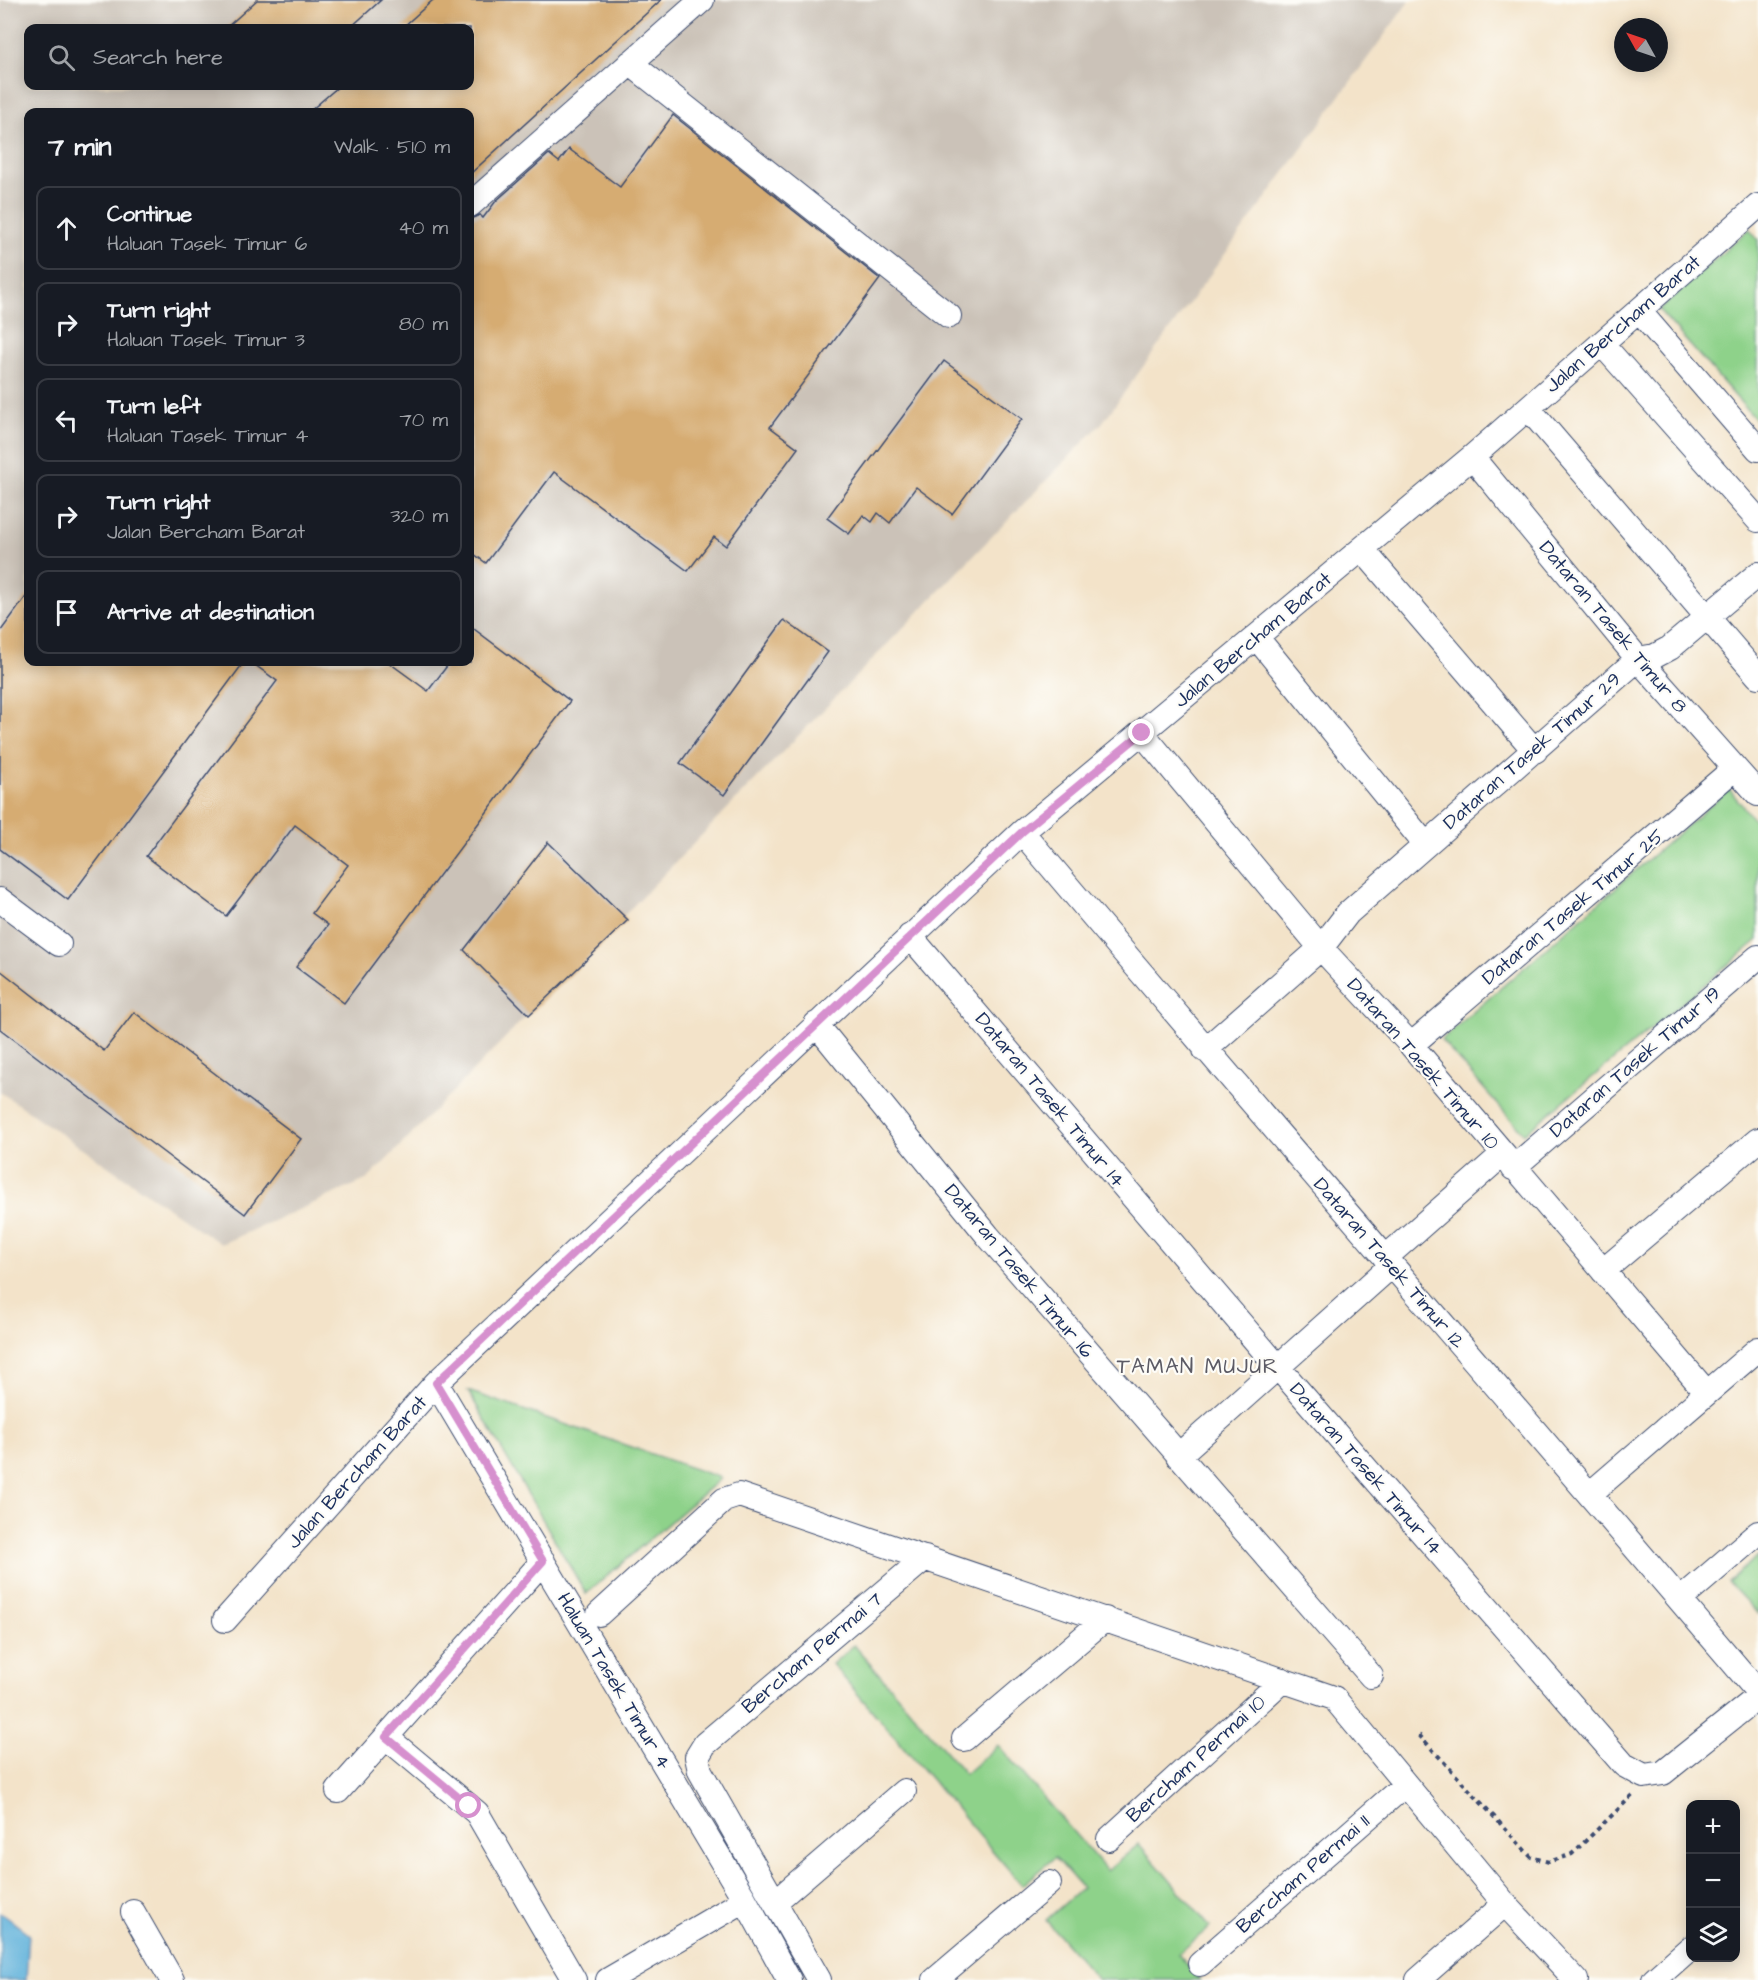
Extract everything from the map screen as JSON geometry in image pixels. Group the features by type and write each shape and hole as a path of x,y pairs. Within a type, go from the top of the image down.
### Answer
{"street":[{"path":"474,201 702,0"},
{"path":"630,63 949,316"},
{"name":"Jalan Bercham Barat","path":"225,1620 436,1383 1022,832 1257,638 1757,210"},
{"path":"1639,311 1758,449"},
{"path":"1602,344 1758,520"},
{"path":"1528,408 1758,676"},
{"name":"Dataran Tasek Timur 8","path":"1472,456 1638,659 1758,794"},
{"path":"1362,549 1535,751"},
{"name":"Dataran Tasek Timur 29","path":"1205,1050 1322,948 1348,913 1638,659 1662,653 1758,574"},
{"path":"1257,638 1425,844"},
{"name":"Dataran Tasek Timur 10","path":"1142,733 1322,948 1411,1045 1707,1393"},
{"name":"Dataran Tasek Timur 25","path":"1411,1045 1735,768"},
{"name":"Dataran Tasek Timur 12","path":"1022,832 1205,1050 1591,1493 1758,1692"},
{"path":"0,900 59,944"},
{"name":"Dataran Tasek Timur 14","path":"910,936 1277,1366 1624,1765 1644,1776 1653,1776"},
{"name":"Dataran Tasek Timur 19","path":"1178,1456 1388,1262 1758,957"},
{"name":"Dataran Tasek Timur 16","path":"816,1024 988,1236 1371,1676"},
{"path":"1603,1271 1758,1140"},
{"path":"1591,1493 1758,1349"},
{"name":"Haluan Tasek Timur 4","path":"436,1383 745,1900 789,1980"},
{"path":"599,1614 724,1500 734,1496 744,1496 1334,1698 1505,1904 1576,1980"},
{"path":"1680,1600 1758,1533"},
{"name":"Bercham Permai 7","path":"776,1902 700,1771 698,1757 700,1750 925,1558"},
{"path":"338,1791 543,1561"},
{"path":"964,1739 1105,1619"},
{"name":"Bercham Permai 10","path":"1108,1839 1283,1680"},
{"path":"1653,1776 1671,1769 1758,1697"},
{"path":"386,1737 477,1813 574,1980"},
{"name":"Bercham Permai 11","path":"1200,1964 1405,1785"},
{"path":"819,1980 776,1902 904,1791"},
{"path":"936,1980 1049,1883"},
{"path":"608,1980 745,1900"},
{"path":"1418,1980 1505,1904"},
{"path":"133,1912 172,1980"},
{"path":"1654,1980 1686,1952"}],"path":[{"path":"1419,1735 1531,1857 1549,1862 1572,1854 1653,1776"}],"shaded area":[{"path":"0,0 1410,0 1102,423 368,1179 221,1244 0,1092"}],"green space":[{"path":"1749,229 1758,240 1758,422 1659,310"},
{"path":"1729,789 1758,825 1758,940 1524,1134 1441,1040"},
{"path":"468,1391 721,1478 586,1594"},
{"path":"1758,1556 1758,1614 1728,1582"},
{"path":"854,1645 965,1774 998,1745 1107,1871 1139,1844 1210,1927 1178,1954 1200,1980 1098,1980 1046,1920 1082,1888 1055,1857 1022,1885 832,1664"}],"water":[{"path":"0,1912 29,1934 26,1980 0,1980"}],"building":[{"path":"257,0 381,0 354,24 230,24"},
{"path":"433,0 661,0 474,170 474,108 314,108 334,90 474,90 474,24 406,24"},
{"path":"673,115 880,279 770,427 798,448 726,546 714,537 688,571 554,472 486,563 474,554 474,217 480,215 483,218 496,201 549,154 559,162 569,149 620,187"},
{"path":"944,361 1022,419 952,514 916,487 890,523 878,513 872,522 863,515 849,534 827,518"},
{"path":"24,599 24,666 241,666 68,900 0,849 0,632"},
{"path":"784,620 828,652 724,795 680,763"},
{"path":"474,629 570,701 344,1003 296,967 328,925 312,913 348,865 295,825 226,916 146,856 277,681 256,666 394,666 428,691 447,666 474,666"},
{"path":"548,842 628,920 529,1015 464,950"},
{"path":"0,970 104,1051 134,1012 301,1139 245,1214 0,1029"}],"district":[{"name":"TAMAN MUJUR","path":"1198,1366"}],"route":[{"path":"469,1806 386,1737 543,1561 436,1383 1022,832 1142,733"}]}
